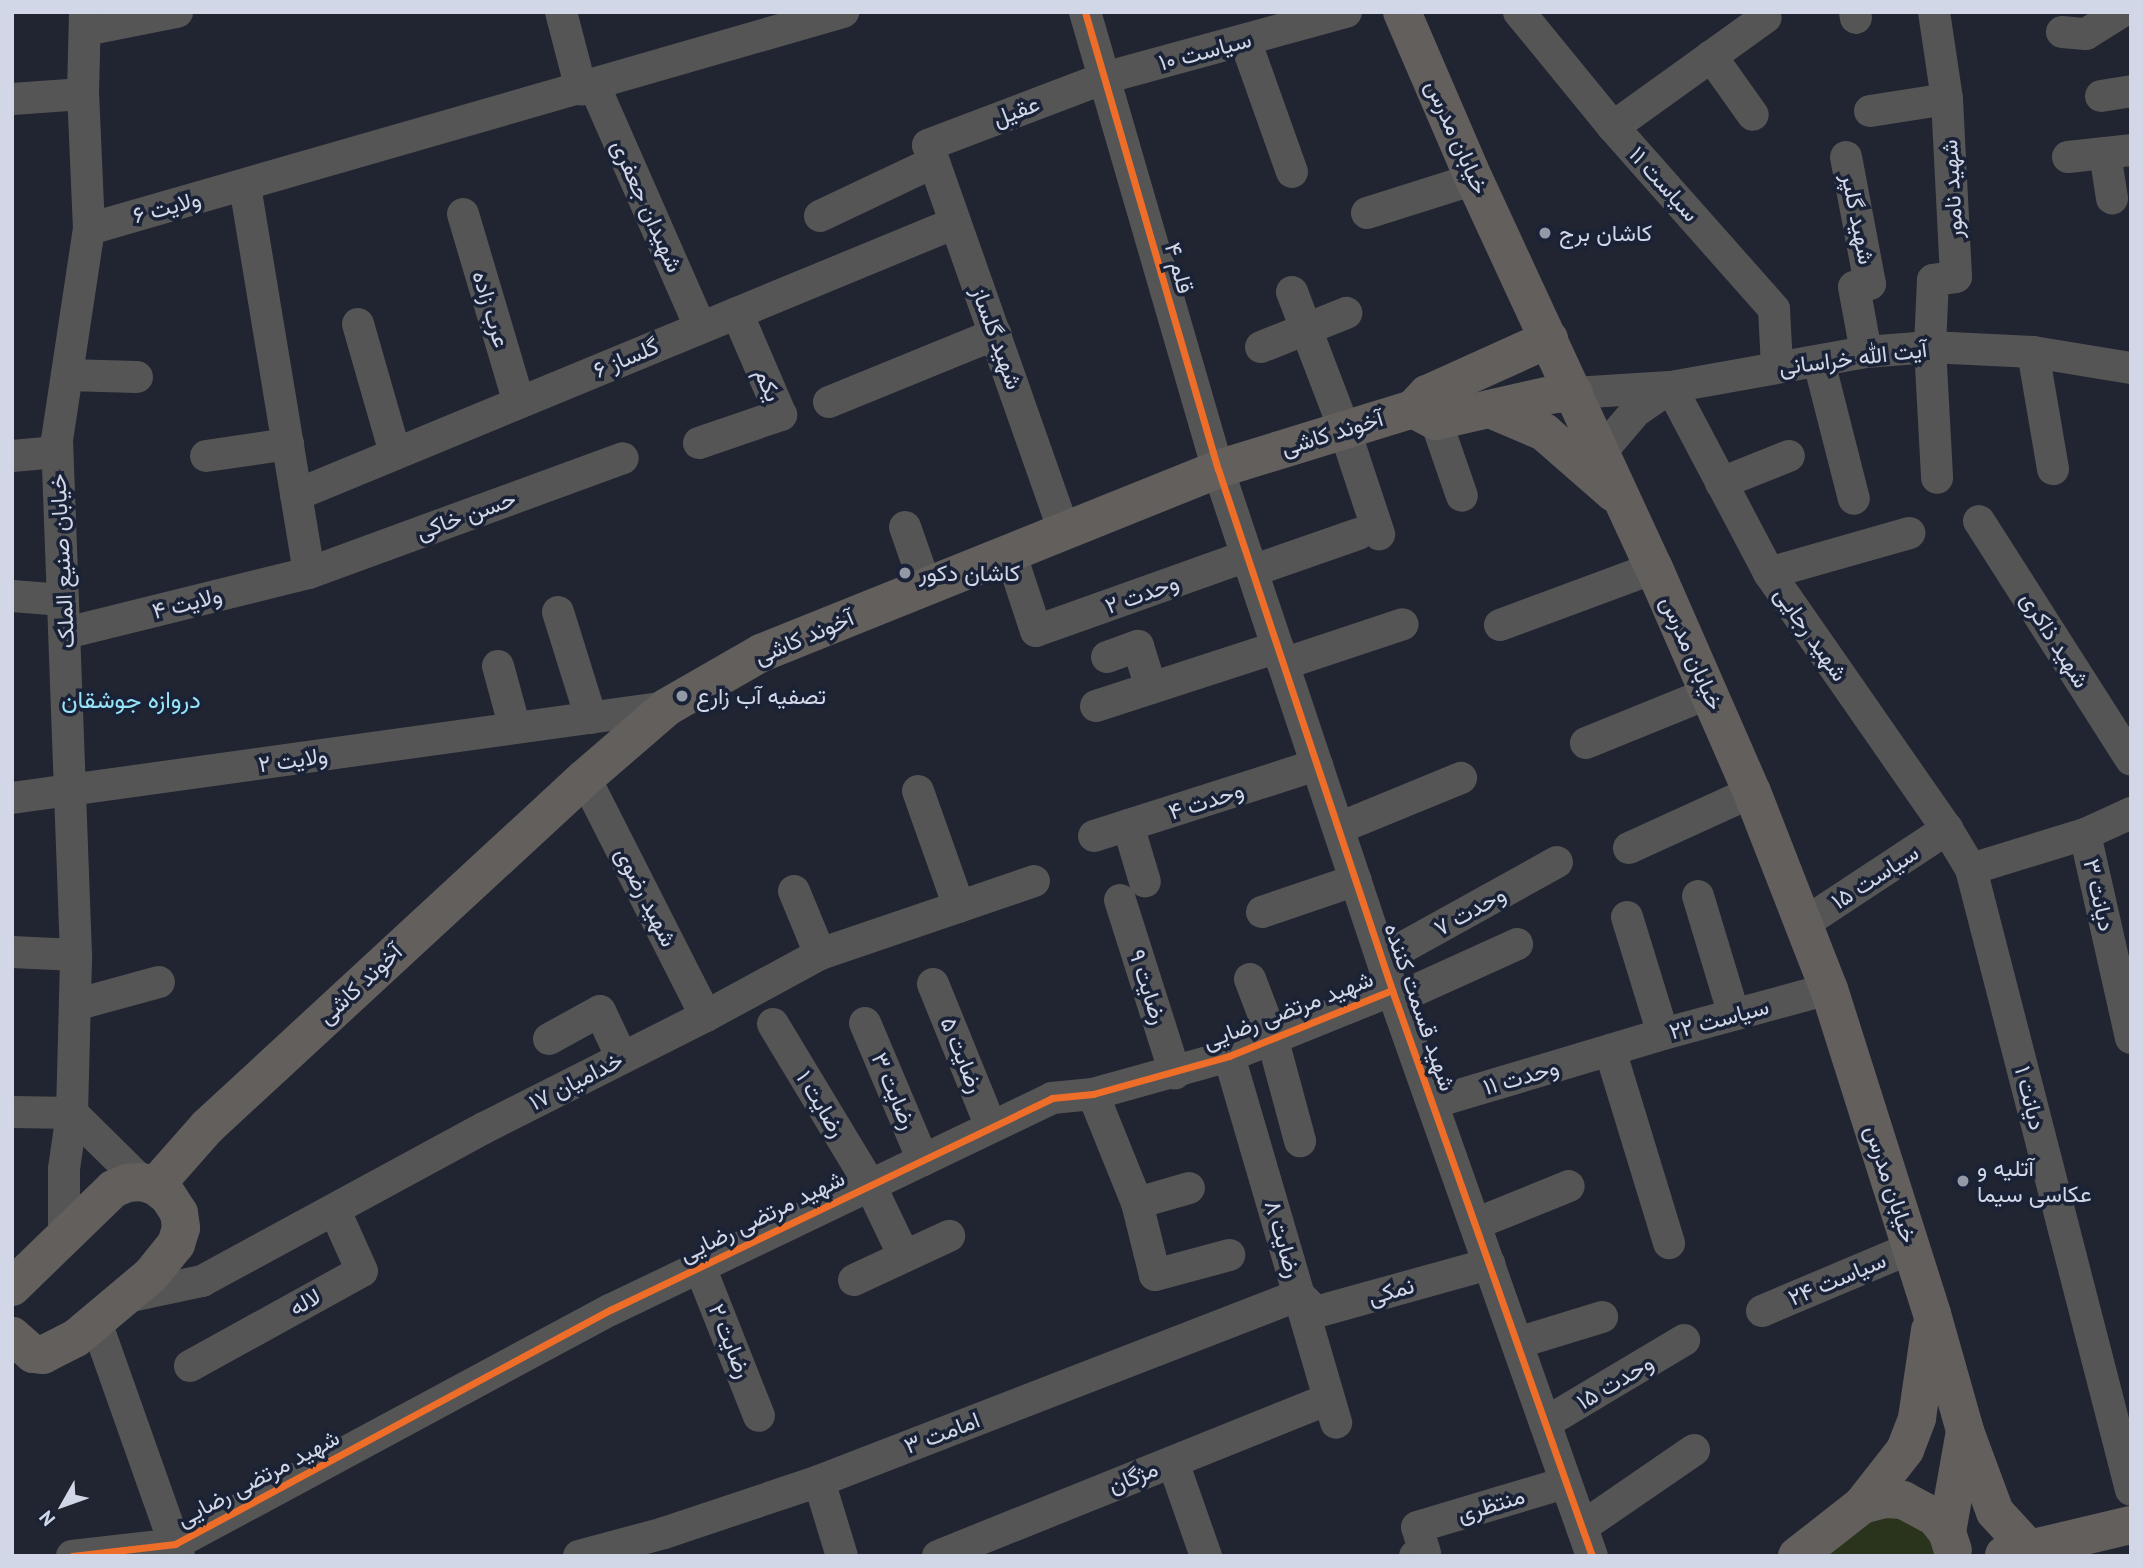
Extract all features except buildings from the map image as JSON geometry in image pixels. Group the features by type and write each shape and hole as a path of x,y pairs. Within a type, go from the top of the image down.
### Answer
{"main road":[{"name":"خیابان مدرس","path":"1402,12 1474,179 1626,506 1752,792 1829,989 1932,1314 1965,1431 1996,1512 2015,1552"},
{"name":"آخوند کاشی","path":"1424,415 1427,394 1549,339"},
{"name":"آخوند کاشی","path":"149,1184 207,1126 585,778 667,707 761,653 1218,468 1344,428 1424,415 1490,409 1555,394 1574,393"},
{"path":"1490,409 1544,432 1626,506"},
{"path":"19,1350 43,1355 64,1346 150,1275 176,1244 207,1126"},
{"path":"12,1287 113,1189 149,1184 168,1196 178,1213 181,1228"},
{"path":"1797,1556 1862,1505 1905,1450 1917,1418 1932,1314"},
{"path":"1950,1544 1965,1431"},
{"path":"1862,1505 1885,1499 1903,1500 1935,1517 1950,1544"},
{"path":"2015,1552 2131,1525"}],"street":[{"path":"85,21 177,12"},
{"name":"شهیدان جعفری","path":"561,12 587,87 700,327"},
{"name":"ولایت ۶","path":"89,229 843,12"},
{"name":"قلم ۴","path":"1085,12 1218,468"},
{"name":"سیاست ۱۰","path":"1104,78 1245,40 1275,21 1346,12"},
{"name":"سیاست ۱۱","path":"1520,12 1613,127 1774,309 1777,367"},
{"name":"شهید نامور","path":"1930,347 1933,280 1956,277 1947,99 1934,12"},
{"path":"2062,32 2086,34 2121,12"},
{"path":"1613,127 1766,16"},
{"name":"خیابان صنیع الملک","path":"64,1234 64,1169 72,1113 76,955 66,633 57,453 89,229 83,94 85,21"},
{"path":"1245,40 1292,172"},
{"path":"1711,56 1753,115"},
{"name":"عقیل","path":"820,216 931,154 1104,78"},
{"path":"12,99 83,94"},
{"path":"1870,111 1947,99"},
{"path":"2068,158 2118,152 2112,198"},
{"name":"شهید گلساز","path":"931,154 1064,531"},
{"name":"شهید گلپر","path":"1846,157 1870,284 1854,287 1866,352"},
{"path":"1367,213 1474,179"},
{"path":"245,186 309,573"},
{"name":"عرب زاده","path":"463,214 519,403"},
{"name":"گلساز ۶","path":"296,495 956,223"},
{"path":"1292,292 1344,428"},
{"name":"یکم","path":"699,443 781,415 737,313"},
{"path":"1261,347 1346,313"},
{"path":"358,324 395,453"},
{"path":"829,402 996,334"},
{"path":"1930,347 1937,478"},
{"name":"آیت الله خراسانی","path":"1601,452 1636,411 1671,387 1866,352 1930,347 2033,352 2131,368"},
{"path":"2033,352 2053,469"},
{"path":"1819,362 1854,499"},
{"path":"67,375 136,377"},
{"path":"1574,393 1671,387"},
{"name":"شهید رجایی","path":"1671,387 1769,573 1947,829 1970,869"},
{"path":"1424,415 1462,496"},
{"name":"وحدت ۲","path":"1010,552 1036,631 1250,564 1369,534 1344,428"},
{"path":"206,456 288,444"},
{"path":"12,456 57,453"},
{"path":"1721,483 1789,456"},
{"name":"حسن خاکی","path":"309,573 623,458"},
{"name":"شهید قسمت کننده","path":"1218,468 1394,994 1587,1541"},
{"name":"شهید ذاکری","path":"1979,521 2131,760"},
{"path":"905,527 926,587"},
{"path":"1769,573 1909,533"},
{"path":"1500,625 1654,568"},
{"name":"ولایت ۴","path":"66,633 309,573"},
{"path":"12,596 63,600"},
{"path":"558,612 591,718"},
{"path":"1096,706 1151,688 1403,624"},
{"path":"1107,657 1138,646 1151,688"},
{"path":"498,666 515,728"},
{"path":"1586,743 1709,694"},
{"name":"ولایت ۲","path":"12,799 667,707"},
{"name":"وحدت ۴","path":"1094,836 1317,765"},
{"name":"شهید رضوی","path":"585,778 706,1016"},
{"path":"1339,828 1461,778"},
{"path":"918,791 959,907"},
{"path":"1629,848 1752,792"},
{"path":"1970,869 2085,834 2131,813"},
{"name":"رضایت ۹","path":"1128,825 1133,891 1175,1073"},
{"name":"سیاست ۱۵","path":"1803,924 1947,829"},
{"name":"دیانت ۳","path":"2085,834 2131,1038"},
{"name":"وحدت ۷","path":"1382,959 1558,862"},
{"name":"دیانت ۱","path":"1970,869 2131,1490"},
{"path":"1262,912 1356,880"},
{"name":"خدامیان ۱۷","path":"126,1297 202,1281 484,1128 706,1016 820,954 1034,881"},
{"path":"794,891 820,954"},
{"path":"1698,896 1734,1014"},
{"path":"1627,917 1663,1034"},
{"name":"شهید مرتضی رضایی","path":"177,1550 610,1311 1052,1097 1093,1094 1229,1056 1272,1037 1394,994 1517,944"},
{"path":"12,952 76,955"},
{"path":"1250,979 1272,1037 1300,1141"},
{"path":"75,1005 159,982"},
{"name":"رضایت ۵","path":"933,984 991,1127"},
{"name":"سیاست ۲۲","path":"1610,1051 1829,989"},
{"path":"549,1039 600,1011 622,1058"},
{"name":"رضایت ۳","path":"865,1023 923,1160"},
{"name":"رضایت ۱","path":"773,1024 870,1185 904,1256"},
{"path":"1610,1051 1669,1243"},
{"name":"وحدت ۱۱","path":"1432,1103 1610,1051"},
{"name":"رضایت ۸","path":"1229,1056 1333,1411"},
{"path":"1093,1094 1137,1203 1155,1275 1229,1255"},
{"path":"12,1112 72,1113 149,1184"},
{"path":"1475,1224 1569,1186"},
{"path":"1137,1203 1189,1188"},
{"name":"لاله","path":"190,1366 362,1271 335,1211"},
{"path":"854,1280 949,1236"},
{"name":"سیاست ۲۴","path":"1762,1311 1911,1248"},
{"name":"نمکی","path":"1299,1295 1315,1312 1489,1264"},
{"name":"رضایت ۲","path":"700,1267 759,1416"},
{"name":"امامت ۳","path":"579,1556 664,1533 819,1481 1299,1295"},
{"path":"1517,1343 1602,1317"},
{"path":"72,1556 177,1550 96,1322"},
{"name":"وحدت ۱۵","path":"1545,1423 1684,1340"},
{"name":"مژگان","path":"938,1556 1173,1461 1333,1411"},
{"path":"1587,1541 1694,1450"},
{"path":"1173,1461 1206,1556"},
{"path":"819,1481 842,1556"},
{"name":"منتظری","path":"1416,1541 1565,1483"}],"green space":[{"path":"1893,1515 1927,1533 1937,1556 1826,1556 1876,1517"}],"cycle path":[{"path":"1085,12 1218,469 1392,990 1592,1556"},
{"path":"72,1556 175,1544 610,1310 1052,1098 1093,1094 1229,1056 1392,990"}],"place":[{"name":"کاشان برج","path":"1545,233"},
{"name":"کاشان دکور","path":"905,573"},
{"name":"تصفیه آب زارع","path":"682,696"},
{"name":"آتلیه و عکاسی سیما","path":"1963,1181"}],"district":[{"name":"دروازه جوشقان","path":"131,700"}]}
